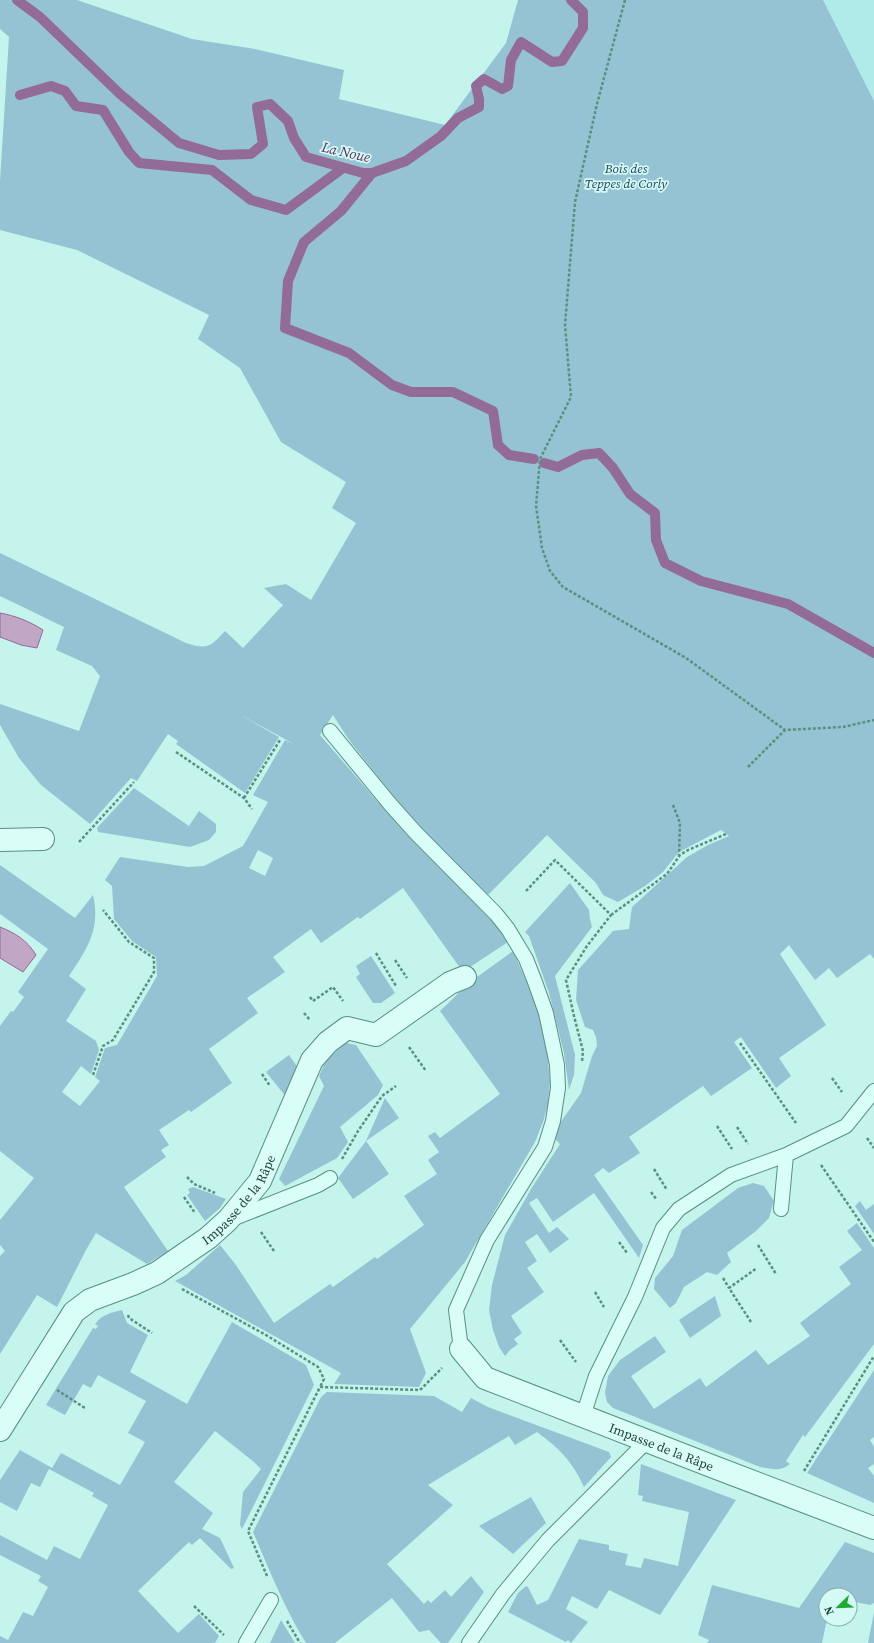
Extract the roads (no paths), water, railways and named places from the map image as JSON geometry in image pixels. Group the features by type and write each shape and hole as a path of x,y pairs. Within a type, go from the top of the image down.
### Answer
{"street":[{"path":"0,840 43,839"},
{"name":"Impasse de la Râpe","path":"0,1430 74,1312 90,1300 133,1284 157,1272 208,1238 228,1220 260,1181 312,1060 326,1044 347,1028 376,1035 450,984 464,977"},
{"name":"Impasse de la Râpe","path":"461,1349 486,1378 874,1528"}],"lane":[{"path":"330,731 390,804 503,921 526,959 546,1013 549,1027 557,1065 558,1088 553,1121 545,1147 487,1240 456,1310 461,1349"},
{"path":"583,1416 596,1376 635,1297 664,1228 679,1209 731,1175 786,1155 846,1126 874,1091"},
{"path":"781,1209 786,1155"},
{"path":"228,1220 318,1185 330,1178"},
{"path":"469,1643 503,1594 548,1540 647,1441"},
{"path":"246,1643 271,1600"}],"waterway":[{"name":"La Noue","path":"17,0 40,17 120,94 179,143 219,155 251,154 263,144 257,107 270,104 288,121 294,138 306,157 363,173 372,173 406,161 441,136 458,118 479,107 476,86 484,79 502,89 508,86 511,60 521,42 552,62 562,61 583,28 583,12 571,0"},
{"path":"20,95 51,86 65,91 76,106 103,110 129,152 139,163 212,170 251,200 286,210 343,168"},
{"path":"372,173 341,211 304,242 288,281 285,328 349,353 392,385 411,392 453,392 493,411 498,445 509,455 534,459"},
{"path":"544,463 558,467 582,455 599,453 613,468 630,494 655,513 656,540 665,563 701,581 788,604 874,653"}],"park label":[{"name":"Bois des Teppes de Corly","path":"626,176"}]}
